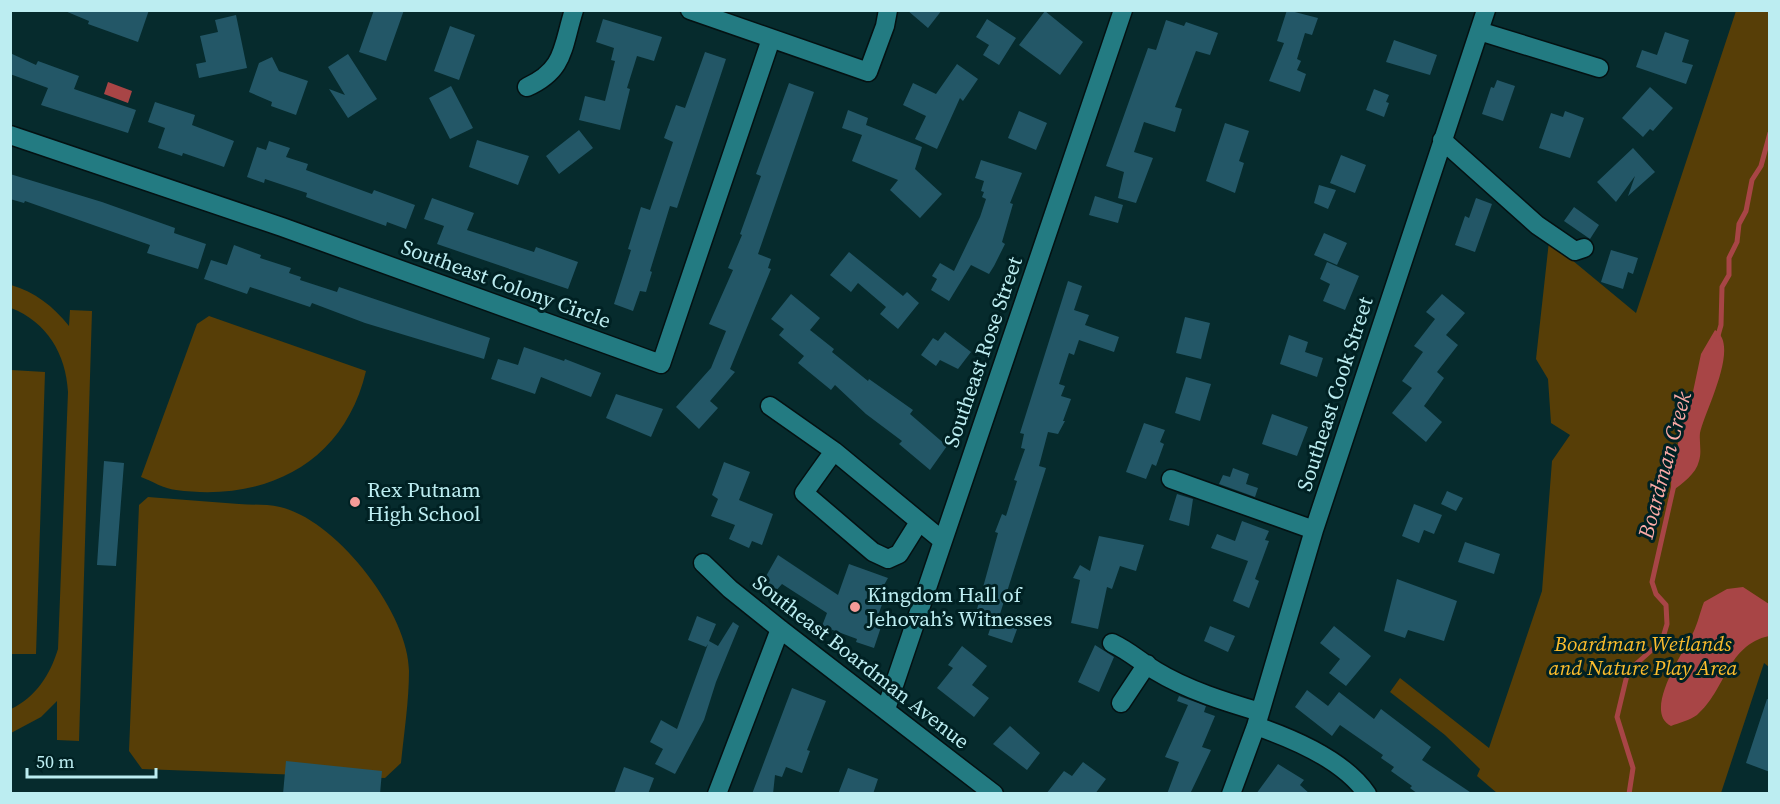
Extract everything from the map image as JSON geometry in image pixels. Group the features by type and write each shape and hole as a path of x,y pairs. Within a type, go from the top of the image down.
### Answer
{"street":[{"path":"527,87 545,79 556,67 574,10"},
{"path":"690,10 868,72 885,26 888,10"},
{"name":"Southeast Rose Street","path":"886,709 1123,10"},
{"name":"Southeast Cook Street","path":"1231,794 1258,719 1314,530 1486,10"},
{"path":"1479,31 1599,68"},
{"name":"Southeast Colony Circle","path":"10,135 282,227 661,364 771,39"},
{"path":"1442,140 1537,225 1575,251 1584,248"},
{"path":"770,406 834,451 943,541"},
{"path":"834,451 804,493 873,552 888,559 894,558 899,554 919,522"},
{"path":"1171,479 1314,530"},
{"name":"Southeast Boardman Avenue","path":"703,563 730,589 780,629 994,794"},
{"path":"717,794 780,629"},
{"path":"1112,644 1133,652 1156,671 1258,719 1340,767 1360,783 1368,794"},
{"path":"1121,704 1147,664"}],"green space":[{"name":"Boardman Wetlands and Nature Play Area","path":"1736,11 1769,11 1769,667 1764,663 1721,793 1497,793 1477,776 1480,769 1445,735 1390,692 1400,678 1489,748 1542,591 1552,461 1570,435 1551,423 1548,379 1536,359 1549,241 1636,313"},
{"path":"11,285 43,301 69,326 70,310 92,311 79,741 57,740 57,701 41,717 11,733 11,709 35,692 51,668 58,649 68,392 59,352 35,322 11,308"},
{"path":"209,316 366,371 355,403 340,431 320,453 296,470 269,482 240,490 209,492 163,487 141,477 197,324"},
{"path":"11,370 45,372 36,654 11,654"},
{"path":"148,497 280,507 302,515 324,530 366,572 397,623 406,648 409,671 401,763 385,778 142,769 129,751 139,505"}],"shaded area":[{"path":"108,82 132,91 128,103 104,94"},
{"path":"1715,330 1722,338 1723,364 1700,433 1699,461 1692,474 1672,491 1672,473 1683,409 1691,401 1701,354"},
{"path":"1743,587 1769,604 1769,636 1755,641 1735,658 1707,705 1697,715 1671,726 1663,719 1661,708 1663,695 1674,667 1695,629 1704,602 1727,589"}],"building":[{"path":"149,10 138,42 88,24 89,21 65,11"},
{"path":"374,10 404,10 386,61 359,52"},
{"path":"907,10 942,10 928,28"},
{"path":"1287,10 1318,18 1312,35 1305,33 1297,59 1301,61 1297,70 1306,74 1300,92 1269,81 1284,43 1277,41"},
{"path":"1045,11 1083,42 1060,75 1019,45"},
{"path":"236,15 247,68 199,78 196,64 206,62 200,36 218,32 215,20"},
{"path":"603,19 662,37 654,61 637,56 627,88 630,89 620,130 579,120 585,96 605,101 615,61 611,60 614,48 596,42"},
{"path":"987,19 1016,38 999,65 983,55 989,45 976,37"},
{"path":"1166,20 1184,26 1186,22 1218,33 1210,55 1196,51 1175,107 1182,109 1175,132 1144,122 1134,152 1153,158 1136,203 1118,198 1124,172 1106,166 1148,48 1156,50"},
{"path":"450,26 475,35 459,80 434,71"},
{"path":"1665,32 1689,40 1682,62 1693,65 1686,84 1636,67 1642,50 1657,55"},
{"path":"1394,40 1437,55 1430,75 1386,62"},
{"path":"705,52 726,59 677,208 670,206 646,292 640,291 633,311 614,304 631,250 628,249 641,207 650,210 673,142 664,138 676,105 685,108"},
{"path":"10,53 36,65 38,61 79,76 74,89 136,110 128,133 41,105 48,88 10,74"},
{"path":"348,54 377,99 348,118 329,89 345,95 328,67"},
{"path":"272,57 279,71 308,81 296,115 271,106 272,102 249,92 259,63"},
{"path":"957,64 978,79 963,101 960,98 937,149 915,139 926,116 903,105 913,83 936,94"},
{"path":"1497,80 1515,86 1503,121 1482,114 1491,87 1494,88"},
{"path":"789,83 814,92 758,254 771,259 768,268 771,269 730,369 735,372 710,401 718,408 699,429 676,407 711,368 726,331 709,324 733,270 728,268 742,235 740,234 761,176 756,174"},
{"path":"451,86 473,128 450,139 429,98"},
{"path":"1650,87 1673,108 1653,131 1650,129 1643,137 1622,118"},
{"path":"1374,89 1389,95 1384,117 1366,110"},
{"path":"155,102 195,115 192,125 234,141 224,167 183,153 182,156 158,148 165,128 148,122"},
{"path":"848,110 868,118 866,125 922,147 915,169 942,194 920,218 890,190 898,180 852,161 862,135 842,128"},
{"path":"1019,111 1047,123 1036,150 1008,138"},
{"path":"1565,111 1584,118 1570,158 1539,148 1551,113 1563,117"},
{"path":"1225,123 1249,131 1239,161 1244,163 1235,193 1206,181"},
{"path":"579,130 593,148 559,174 546,156"},
{"path":"477,140 529,156 518,185 469,167"},
{"path":"269,141 290,148 286,157 308,164 306,170 372,194 374,190 415,205 406,229 387,222 386,226 306,197 307,193 265,179 264,183 247,177 257,147 266,150"},
{"path":"1633,148 1655,172 1628,196 1635,176 1616,202 1597,182"},
{"path":"1341,155 1366,165 1355,193 1330,183"},
{"path":"981,160 1022,173 1010,203 1013,204 1002,242 1005,244 994,266 989,274 971,265 949,301 931,290 937,279 932,276 940,263 954,271 980,217 986,199 982,197 984,192 981,191 984,181 975,178"},
{"path":"10,174 102,202 175,228 174,233 206,244 198,269 147,253 150,245 25,201 24,203 10,199"},
{"path":"1319,185 1336,190 1328,209 1314,203"},
{"path":"1095,196 1123,205 1118,223 1089,215"},
{"path":"432,198 474,213 467,230 534,252 536,247 578,262 568,289 437,244 444,226 424,219"},
{"path":"1476,198 1492,204 1475,252 1455,245 1465,216 1469,218"},
{"path":"1574,207 1599,225 1590,239 1564,221"},
{"path":"1324,233 1347,243 1337,265 1314,255"},
{"path":"234,245 261,255 260,258 291,268 289,273 301,277 300,280 337,292 339,287 490,338 484,359 365,323 312,303 310,307 250,287 247,294 204,279 211,260 227,265"},
{"path":"1611,250 1638,258 1633,274 1628,272 1623,289 1601,282"},
{"path":"849,252 903,296 907,292 919,303 898,329 880,314 886,307 858,283 851,292 830,275"},
{"path":"1327,262 1359,276 1345,310 1323,301 1330,284 1320,279"},
{"path":"1068,281 1082,286 1074,310 1089,315 1085,325 1119,337 1114,352 1079,340 1074,355 1069,353 1059,384 1065,386 1061,396 1071,399 1063,421 1065,421 1058,434 1048,432 1039,466 1046,468 1000,614 1020,621 1012,643 988,635 991,626 974,620 998,533 995,532 1002,514 1006,516 1017,481 1014,480 1025,449 1021,448 1024,434 1020,433"},
{"path":"791,294 820,318 810,330 834,349 832,352 868,381 869,379 913,410 910,414 947,446 930,470 899,444 902,441 866,414 835,385 831,390 798,363 804,356 779,335 784,329 771,319"},
{"path":"1442,294 1465,313 1446,335 1458,345 1437,372 1444,378 1424,406 1442,422 1426,442 1392,413 1412,388 1402,381 1423,352 1414,346 1435,319 1426,312"},
{"path":"1185,317 1210,323 1201,359 1176,353"},
{"path":"945,332 971,352 958,369 940,360 936,366 921,355 933,338 938,341"},
{"path":"1289,335 1308,342 1305,352 1323,358 1317,377 1280,364"},
{"path":"524,347 601,373 591,397 541,377 535,394 491,379 498,359 518,365"},
{"path":"1186,377 1211,384 1200,421 1175,413"},
{"path":"616,394 663,409 651,437 606,418"},
{"path":"1272,414 1308,427 1297,456 1262,444"},
{"path":"1144,423 1165,430 1160,442 1164,444 1156,466 1152,464 1146,479 1126,472"},
{"path":"104,461 124,463 116,566 97,565"},
{"path":"724,462 750,472 739,500 773,514 762,545 752,541 749,548 729,539 735,525 711,516 718,499 712,495"},
{"path":"1233,468 1249,474 1246,484 1258,488 1255,497 1219,484 1223,475 1230,477"},
{"path":"1447,491 1463,498 1456,511 1441,504"},
{"path":"1177,494 1193,499 1189,526 1169,520"},
{"path":"1414,504 1442,515 1434,534 1424,530 1419,543 1402,536"},
{"path":"1242,521 1269,531 1265,540 1269,541 1255,579 1259,581 1249,608 1233,601 1248,561 1211,548 1217,534 1235,541"},
{"path":"1099,536 1144,545 1136,571 1120,566 1112,589 1107,587 1098,629 1071,623 1080,580 1073,578 1080,565 1090,571"},
{"path":"1465,542 1500,554 1494,574 1458,562"},
{"name":"Kingdom Hall of Jehovah’s Witnesses","path":"778,555 838,595 849,564 888,578 884,585 888,587 879,613 885,615 874,648 822,626 827,613 782,584 774,593 761,585"},
{"path":"1397,579 1457,601 1444,641 1408,630 1405,638 1384,631"},
{"path":"697,616 716,624 709,641 718,646 733,622 739,626 716,682 704,720 675,774 655,764 663,749 650,742 661,720 677,729 708,644 706,647 688,640"},
{"path":"1210,626 1235,636 1228,652 1204,641"},
{"path":"1334,626 1371,656 1346,686 1329,673 1340,659 1320,643"},
{"path":"1095,645 1114,657 1099,692 1078,682"},
{"path":"962,646 987,666 972,685 989,698 974,717 937,688 953,668 948,665"},
{"path":"792,688 826,701 807,750 810,751 802,773 786,767 782,777 775,775 773,794 752,794"},
{"path":"1307,690 1328,706 1339,692 1374,719 1381,709 1431,747 1422,760 1473,794 1418,794 1410,788 1412,786 1391,771 1394,767 1381,758 1383,755 1340,725 1332,736 1295,707"},
{"path":"1179,696 1206,706 1204,712 1215,716 1202,747 1211,750 1190,794 1167,794 1179,762 1165,757 1188,705 1177,701"},
{"path":"1767,699 1770,700 1770,772 1746,763"},
{"path":"1010,726 1040,753 1027,770 993,744"},
{"path":"286,761 382,771 380,794 283,794"},
{"path":"1083,762 1106,779 1095,794 1046,794 1064,771 1072,776"},
{"path":"1278,764 1304,780 1300,785 1310,794 1256,794"},
{"path":"624,767 654,778 648,794 614,794"},
{"path":"848,768 878,779 873,794 838,794"}],"waterway":[{"name":"Boardman Creek","path":"1717,339 1721,325 1722,287 1729,275 1729,258 1737,242 1739,224 1746,211 1752,180 1761,166 1770,133"},
{"name":"Boardman Creek","path":"1629,794 1633,768 1617,717 1628,671 1662,641 1667,624 1666,605 1656,594 1652,582 1674,485"}],"place":[{"name":"Rex Putnam High School","path":"355,502"},
{"name":"Kingdom Hall of Jehovah’s Witnesses","path":"855,607"}]}
